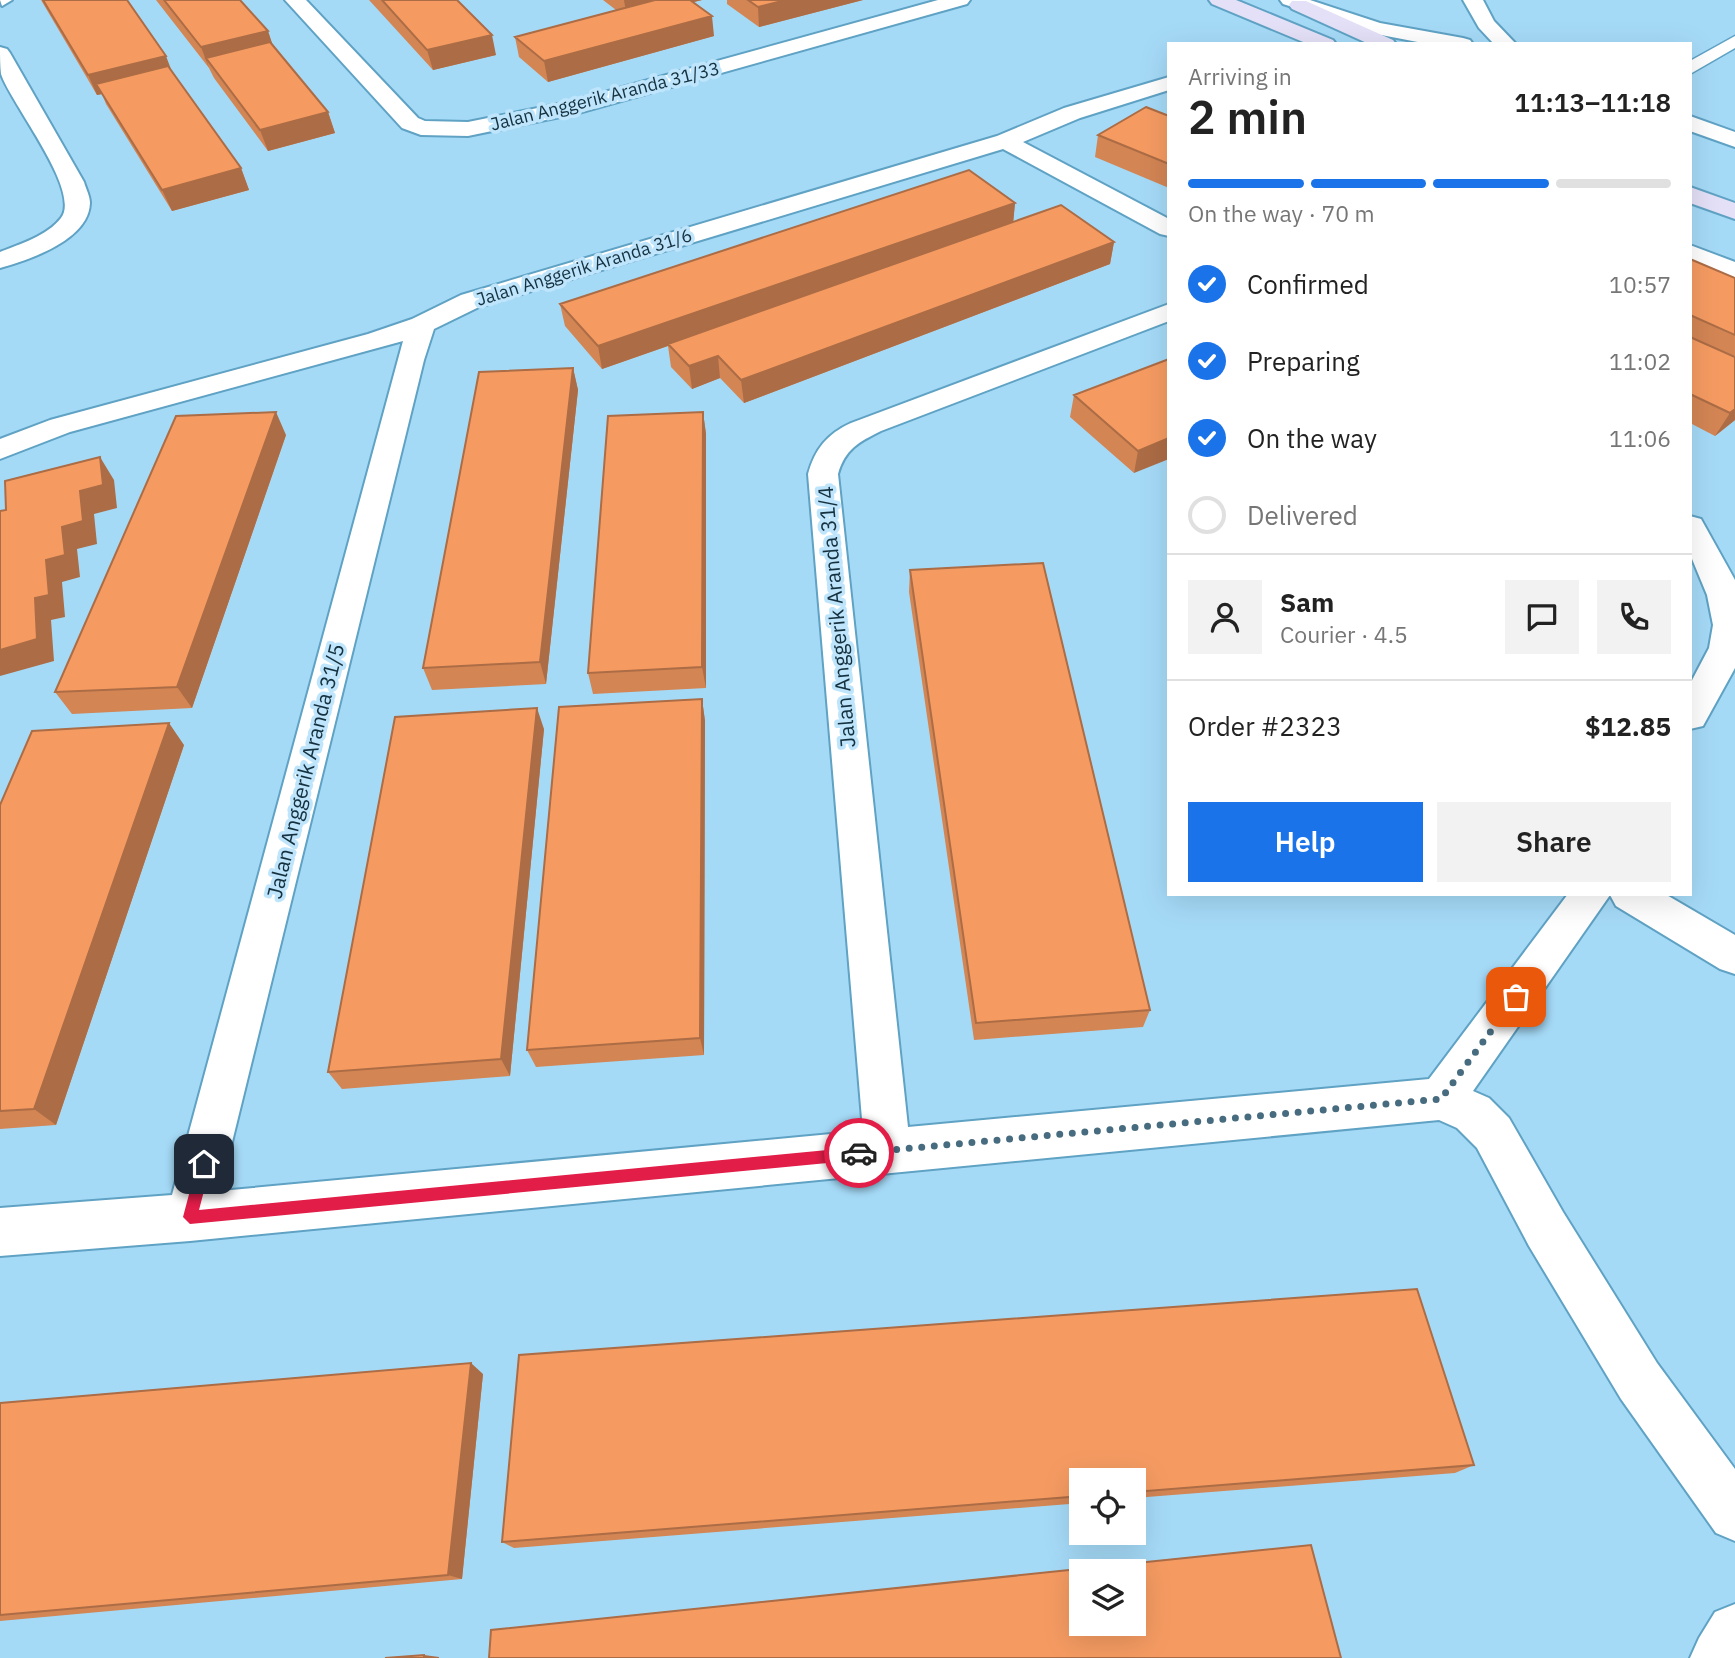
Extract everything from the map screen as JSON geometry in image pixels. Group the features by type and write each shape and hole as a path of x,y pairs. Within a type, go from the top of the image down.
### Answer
{"main road":[{"path":"1219,0 1321,42"},
{"path":"1289,0 1382,42"},
{"path":"1692,195 1735,212"}],"street":[{"name":"Jalan Anggerik Aranda 31/33","path":"295,0 410,122 421,128 445,130 468,129 575,107 960,0"},
{"path":"1289,0 1377,28 1450,42"},
{"path":"1473,0 1486,24 1504,42"},
{"path":"1425,38 1446,30 1451,22"},
{"path":"0,53 72,182 78,204 72,219 59,235 0,260"},
{"name":"Jalan Anggerik Aranda 31/6","path":"0,450 60,426 378,340 422,324 470,301 1005,141 1072,113 1167,84"},
{"path":"1692,123 1735,140"},
{"path":"1005,141 1167,228"},
{"path":"1692,253 1735,271"},
{"name":"Jalan Anggerik Aranda 31/4","path":"888,1151 823,474 829,452 847,436 871,425 1167,313"},
{"name":"Jalan Anggerik Aranda 31/5","path":"190,1217 422,324"},
{"path":"1692,529 1716,571 1728,606 1730,637 1692,712"},
{"path":"1441,1099 1590,896"},
{"path":"1633,896 1735,956"},
{"path":"0,1232 190,1217 1441,1099 1473,1114 1493,1133 1546,1228 1639,1381 1735,1514"},
{"path":"1719,1658 1735,1632"}],"lane":[{"path":"1692,68 1735,41"}],"building":[{"path":"43,0 127,0 166,56 88,75"},
{"path":"164,0 240,0 268,31 201,47"},
{"path":"382,0 457,0 492,35 427,50"},
{"path":"655,0 690,0 712,16 544,61 515,37"},
{"path":"748,0 786,0 758,7"},
{"path":"270,42 328,112 260,130 206,58"},
{"path":"168,66 241,168 162,190 96,84"},
{"path":"1146,107 1167,115 1167,163 1098,135"},
{"path":"969,170 1015,203 598,346 560,304"},
{"path":"1061,205 1114,242 741,380 718,356 689,366 668,344"},
{"path":"1692,260 1735,278 1735,335 1692,316"},
{"path":"1692,338 1735,357 1735,409 1730,413 1692,395"},
{"path":"1167,360 1167,439 1138,451 1074,395"},
{"path":"573,368 540,662 423,668 479,372"},
{"path":"276,412 177,687 55,692 176,416"},
{"path":"703,412 702,667 588,673 608,416"},
{"path":"100,457 103,485 80,491 83,521 62,527 65,555 46,560 49,595 35,598 37,639 0,650 0,511 6,510 5,481"},
{"path":"1043,563 1150,1010 976,1023 910,570"},
{"path":"702,699 700,1038 527,1050 559,707"},
{"path":"537,708 501,1059 328,1072 395,717"},
{"path":"169,723 34,1109 0,1111 0,805 32,731"},
{"path":"1417,1289 1474,1465 1146,1491 1146,1468 1069,1468 1069,1497 502,1542 519,1355"},
{"path":"471,1363 448,1575 0,1615 0,1403"},
{"path":"1311,1545 1341,1658 489,1658 491,1630 1069,1570 1069,1636 1146,1636 1146,1562"},
{"path":"424,1655 424,1658 385,1658"}],"way so far":[{"path":"859,1153 1441,1099 1516,997"}],"route":[{"path":"204,1164 190,1217 859,1153"}]}
